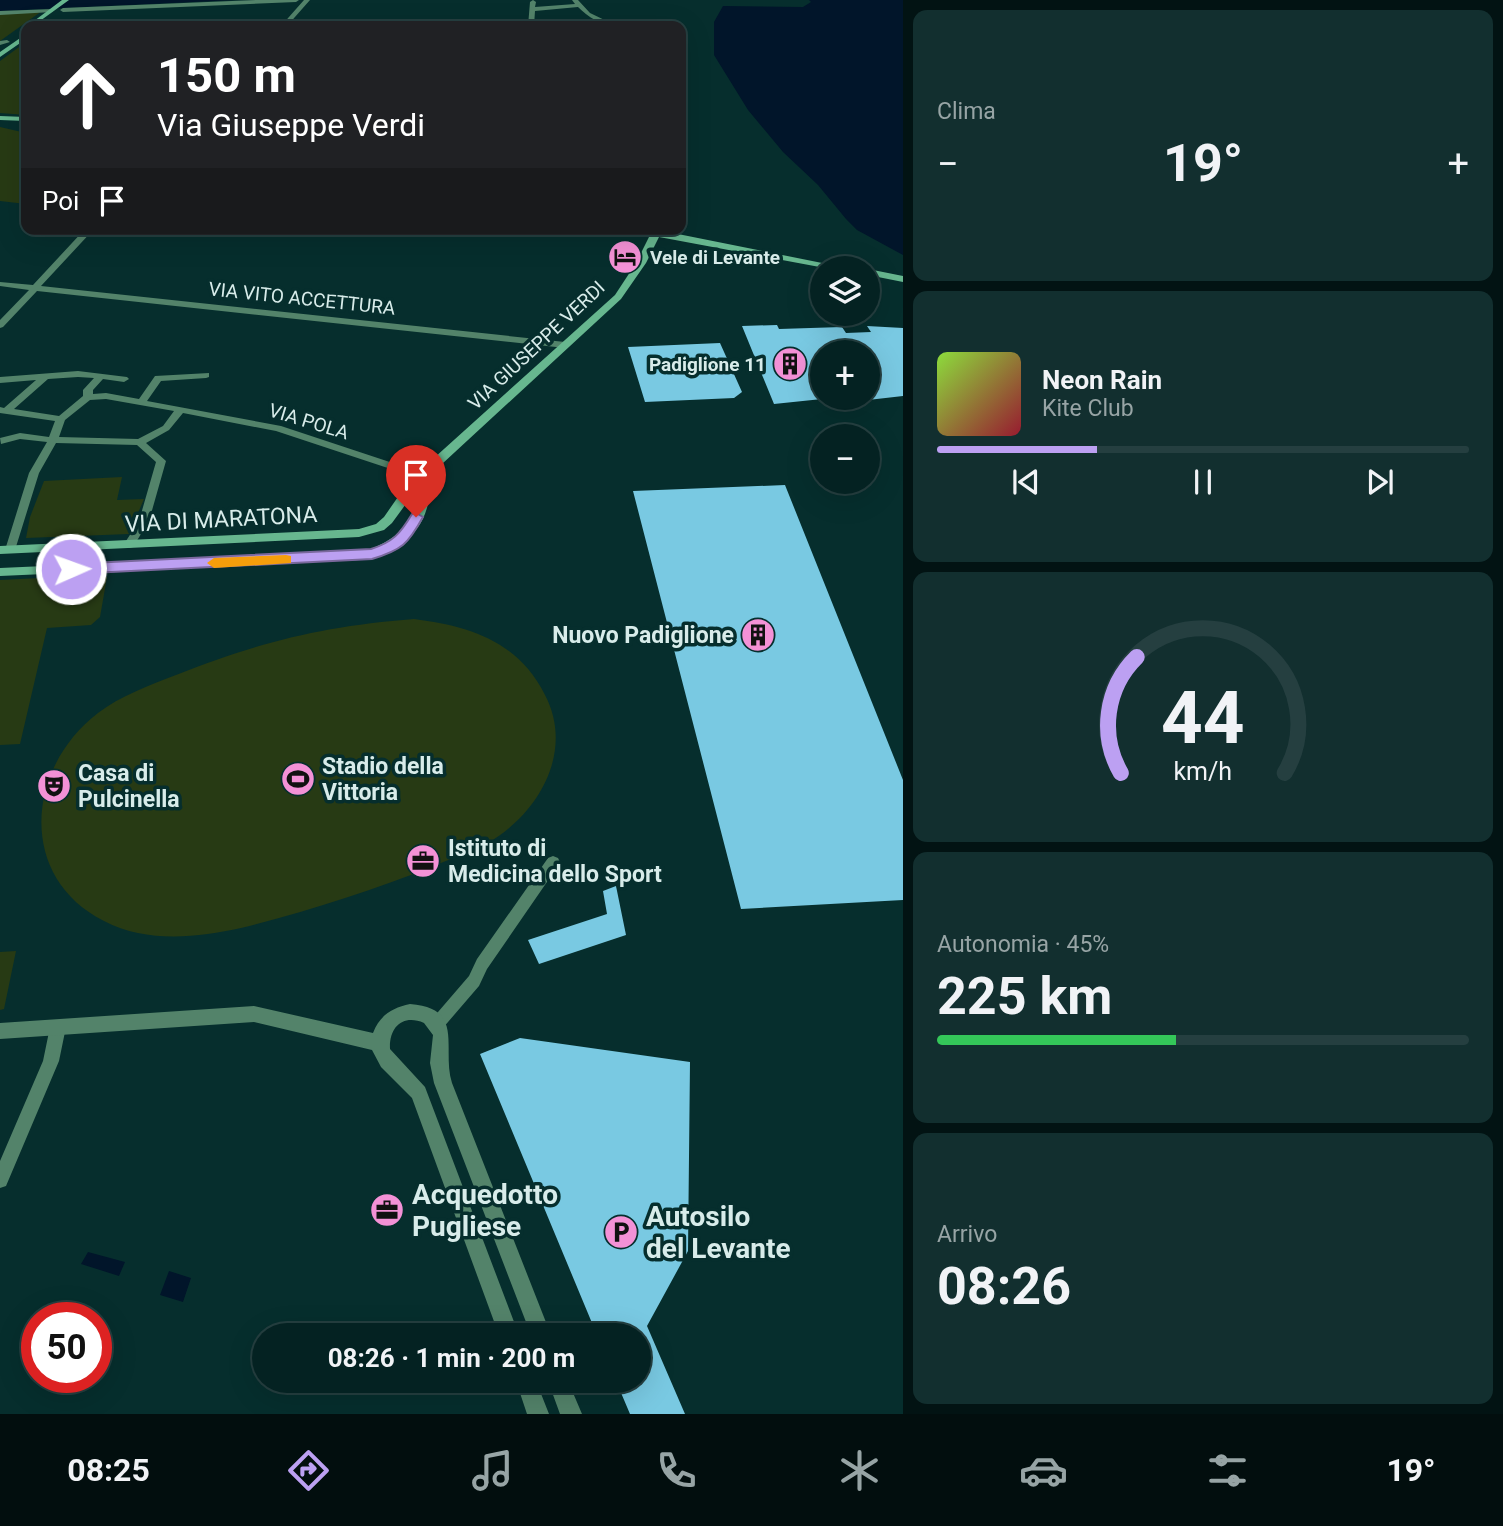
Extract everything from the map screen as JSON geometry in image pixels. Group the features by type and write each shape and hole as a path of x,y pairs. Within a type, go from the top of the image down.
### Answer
{"main road":[{"path":"36,21 66,0"},
{"path":"47,21 77,0"},
{"path":"2,44 21,32"},
{"path":"0,55 21,40"},
{"path":"0,118 21,119"},
{"name":"VIA GIUSEPPE VERDI","path":"359,533 380,527 398,508 413,484 425,477 438,461 618,297 656,235"},
{"path":"673,235 810,262"},
{"path":"880,274 903,279"},
{"name":"VIA DI MARATONA","path":"0,572 359,556 383,552 405,538 416,517 425,489 425,477"},
{"name":"VIA DI MARATONA","path":"5,550 359,533"},
{"path":"124,567 129,544"}],"street":[{"path":"63,10 296,0"},
{"path":"288,21 307,0"},
{"path":"532,21 533,0"},
{"path":"533,9 577,3 588,14 603,21"},
{"path":"0,13 52,10"},
{"path":"0,325 84,235"},
{"name":"VIA VITO ACCETTURA","path":"0,284 565,345"},
{"path":"0,380 78,374 124,379"},
{"path":"142,402 158,377 206,375"},
{"path":"5,550 34,473 53,440 61,419 88,397 88,390 101,376"},
{"path":"3,411 44,378"},
{"name":"VIA POLA","path":"88,397 106,396 278,428 425,477"},
{"path":"0,442 20,436 53,440 140,442 166,428 180,410"},
{"path":"3,411 61,419"},
{"path":"129,544 144,521 161,461 140,442"},
{"path":"437,1024 474,981 482,964 553,862"},
{"path":"505,1323 419,1093 404,1073 387,1062 380,1043 386,1024 402,1013 422,1013 437,1024 442,1039 439,1058 445,1089 536,1323"},
{"path":"0,1031 233,1014 261,1015 380,1043"},
{"path":"0,1180 51,1061 58,1027"},
{"path":"530,1393 538,1414"},
{"path":"563,1393 571,1414"}],"green space":[{"path":"42,11 28,21 21,21 21,26 0,41 0,14"},
{"path":"21,46 21,115 0,113 0,61"},
{"path":"0,127 21,132 21,203 0,201"},
{"path":"122,477 117,500 144,499 129,534 26,538 30,517 44,481"},
{"path":"100,575 107,577 100,617 91,625 47,628 20,744 0,745 0,580"},
{"name":"Stadio della Vittoria","path":"414,619 454,626 490,639 521,661 545,695 553,717 556,738 553,760 535,799 505,832 474,850 364,892 241,928 189,936 154,936 120,928 104,921 76,902 56,878 45,850 41,821 45,791 56,763 74,736 98,713 146,687 236,653 321,631"},
{"path":"16,951 4,1009 0,1010 0,952"}],"water":[{"path":"0,0 235,0 0,11"},
{"path":"809,0 903,0 903,255 857,230 846,219 748,110 714,55 714,22 723,6 803,7 811,2"},
{"path":"88,1252 125,1262 119,1276 81,1264"},
{"path":"169,1271 191,1278 183,1302 160,1295"}],"building":[{"name":"Padiglione 11","path":"777,325 779,329 842,327 846,333 871,332 867,326 903,328 903,396 880,399 880,340 810,340 810,400 774,404 742,326"},
{"path":"720,343 742,392 734,398 645,402 628,347"},
{"name":"Nuovo Padiglione","path":"785,485 903,780 903,900 741,909 633,491"},
{"path":"616,886 626,935 539,964 528,940 607,914 603,891"},
{"name":"Autosilo del Levante","path":"520,1038 690,1062 688,1251 649,1323 592,1323 480,1054"},
{"name":"Autosilo del Levante","path":"651,1335 685,1414 630,1414 621,1393 651,1393"}],"slow traffic":[{"path":"214,563 286,559"}],"place":[{"name":"Vele di Levante","path":"625,257"},
{"name":"Padiglione 11","path":"790,364"},
{"name":"Nuovo Padiglione","path":"758,635"},
{"name":"Stadio della Vittoria","path":"298,779"},
{"name":"Casa di Pulcinella","path":"54,786"},
{"name":"Istituto di Medicina dello Sport","path":"423,861"},
{"name":"Acquedotto Pugliese","path":"387,1210"},
{"name":"Autosilo del Levante","path":"621,1232"}],"route":[{"path":"71,569 359,556 383,552 394,547 405,538 416,517"}]}
